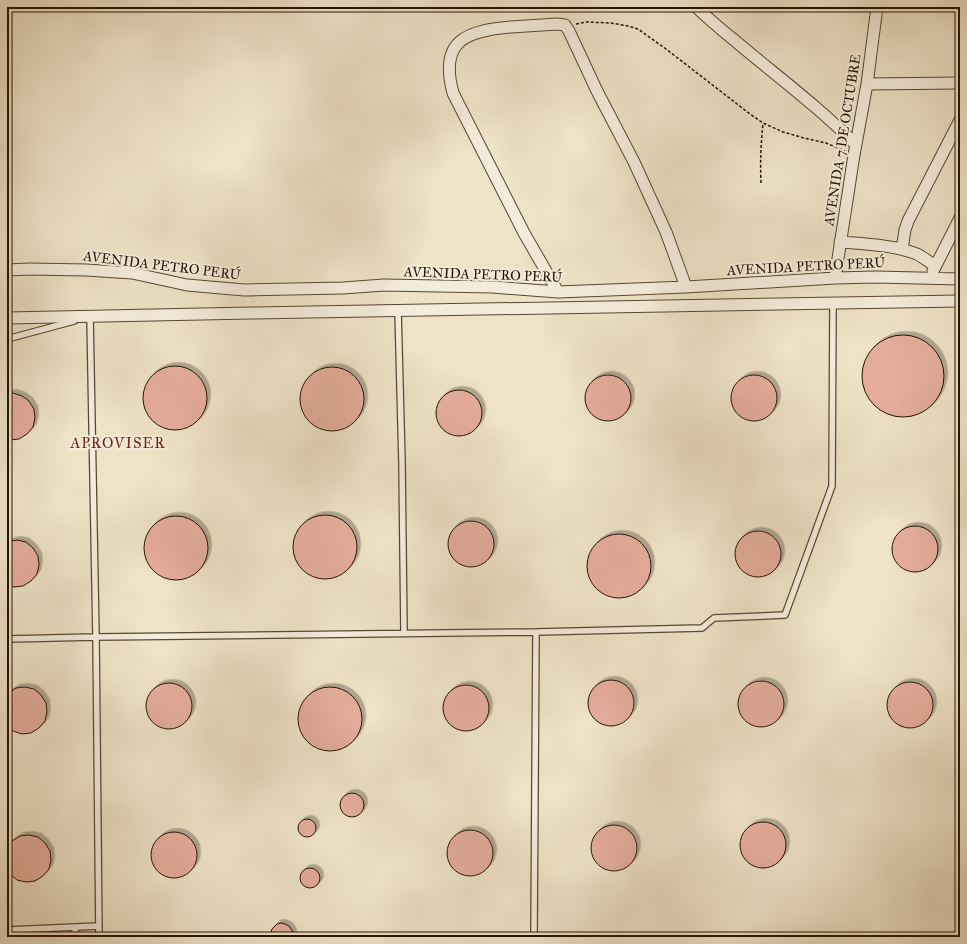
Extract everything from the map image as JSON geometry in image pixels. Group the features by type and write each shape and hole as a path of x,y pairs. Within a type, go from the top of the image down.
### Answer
{"street":[{"path":"696,7 821,112 855,150"},
{"name":"AVENIDA 7 DE OCTUBRE","path":"835,278 855,150 868,84 877,7"},
{"path":"558,292 524,233 453,93 449,72 450,61 454,50 459,42 479,31 497,28 557,24 565,25 666,232 686,287"},
{"path":"868,84 960,83"},
{"path":"902,249 908,221 960,120"},
{"path":"929,278 960,218"},
{"path":"840,242 902,249 918,255 935,266"},
{"name":"AVENIDA PETRO PERÚ","path":"7,270 86,270 132,274 187,285 244,290 343,288 384,285 492,287 558,292 686,287 835,278 876,277 960,279"},
{"path":"7,318 960,302"}],"lane":[{"path":"7,640 96,637 536,632 702,628 714,618 785,615 832,486 834,303"},
{"path":"398,311 404,633"},
{"path":"7,339 90,316 96,637 99,937"},
{"path":"534,937 536,632"},
{"path":"7,930 99,926"},
{"path":"75,927 75,937"}],"path":[{"path":"565,25 586,22 612,22 638,29 666,48 763,123 783,132 855,150"},
{"path":"761,183 760,161 763,123"}],"building":[{"path":"903,335 919,338 932,347 941,360 944,376 941,392 932,405 919,414 903,417 887,414 874,405 865,392 862,376 865,360 874,347 887,338"},
{"path":"169,366 181,366 198,375 205,386 207,398 205,410 198,421 181,430 169,430 157,425 148,416 143,404 143,392 148,380 157,371"},
{"path":"326,367 338,367 355,376 362,387 364,399 362,411 355,422 338,431 326,431 314,426 305,417 300,405 300,393 305,381 314,372"},
{"path":"613,375 617,376 627,385 630,389 630,407 621,417 613,421 603,421 595,417 586,407 585,393 589,385 599,376"},
{"path":"759,375 763,376 773,385 776,389 776,407 767,417 759,421 749,421 741,417 732,407 731,393 735,385 745,376"},
{"path":"464,390 468,391 478,400 481,404 481,422 472,432 464,436 454,436 446,432 437,422 436,408 440,400 450,391"},
{"path":"13,393 22,396 29,401 34,409 35,418 33,427 27,434 19,439 7,440 7,394"},
{"path":"319,515 331,515 348,524 355,535 357,547 355,559 348,570 331,579 319,579 307,574 298,565 293,553 293,541 298,529 307,520"},
{"path":"170,516 182,516 199,525 206,536 208,548 206,560 199,571 182,580 170,580 158,575 149,566 144,554 144,542 149,530 158,521"},
{"path":"476,521 480,522 490,531 493,535 493,553 484,563 476,567 466,567 458,563 449,553 448,539 452,531 462,522"},
{"path":"920,526 924,527 934,536 937,540 937,558 928,568 920,572 910,572 902,568 893,558 892,544 896,536 906,527"},
{"path":"763,531 767,532 777,541 780,545 780,563 771,573 763,577 753,577 745,573 736,563 735,549 739,541 749,532"},
{"path":"613,534 625,534 642,543 649,554 651,566 649,578 642,589 625,598 613,598 601,593 592,584 587,572 587,560 592,548 601,539"},
{"path":"17,540 26,542 33,548 38,556 39,565 37,574 31,581 23,586 14,587 7,585 7,542"},
{"path":"616,680 620,681 630,690 633,694 633,712 624,722 616,726 606,726 598,722 589,712 588,698 592,690 602,681"},
{"path":"766,681 778,687 783,695 783,713 778,721 770,726 756,727 744,721 739,713 738,699 744,687 752,682"},
{"path":"915,682 919,683 929,692 932,696 932,714 923,724 915,728 905,728 897,724 888,714 887,700 891,692 901,683"},
{"path":"174,683 178,684 188,693 191,697 191,715 182,725 174,729 164,729 156,725 147,715 146,701 150,693 160,684"},
{"path":"471,685 475,686 485,695 488,699 488,717 479,727 471,731 461,731 453,727 444,717 443,703 447,695 457,686"},
{"path":"25,687 34,689 41,695 46,703 47,712 45,721 39,728 31,733 22,734 7,727 7,694 16,688"},
{"path":"324,687 336,687 353,696 360,707 362,719 360,731 353,742 336,751 324,751 312,746 303,737 298,725 298,713 303,701 312,692"},
{"path":"347,793 357,793 364,800 364,810 357,817 347,817 340,810 340,800"},
{"path":"307,819 313,822 316,828 313,834 307,837 301,834 298,828 301,822"},
{"path":"768,822 772,823 782,832 785,836 785,854 776,864 768,868 758,868 750,864 741,854 740,840 744,832 754,823"},
{"path":"619,825 623,826 633,835 636,839 636,857 627,867 619,871 609,871 601,867 592,857 591,843 595,835 605,826"},
{"path":"475,830 479,831 489,840 492,844 492,862 483,872 475,876 465,876 457,872 448,862 447,848 451,840 461,831"},
{"path":"179,832 183,833 193,842 196,846 196,864 187,874 179,878 169,878 161,874 152,864 151,850 155,842 165,833"},
{"path":"29,835 38,837 45,843 50,851 51,860 49,869 43,876 35,881 26,882 17,880 7,870 7,847 12,841 20,836"},
{"path":"310,868 317,871 320,878 317,885 310,888 303,885 300,878 303,871"},
{"path":"281,923 289,926 293,932 293,937 271,937 272,929 277,924"}],"district":[{"name":"APROVISER","path":"118,443"}]}
